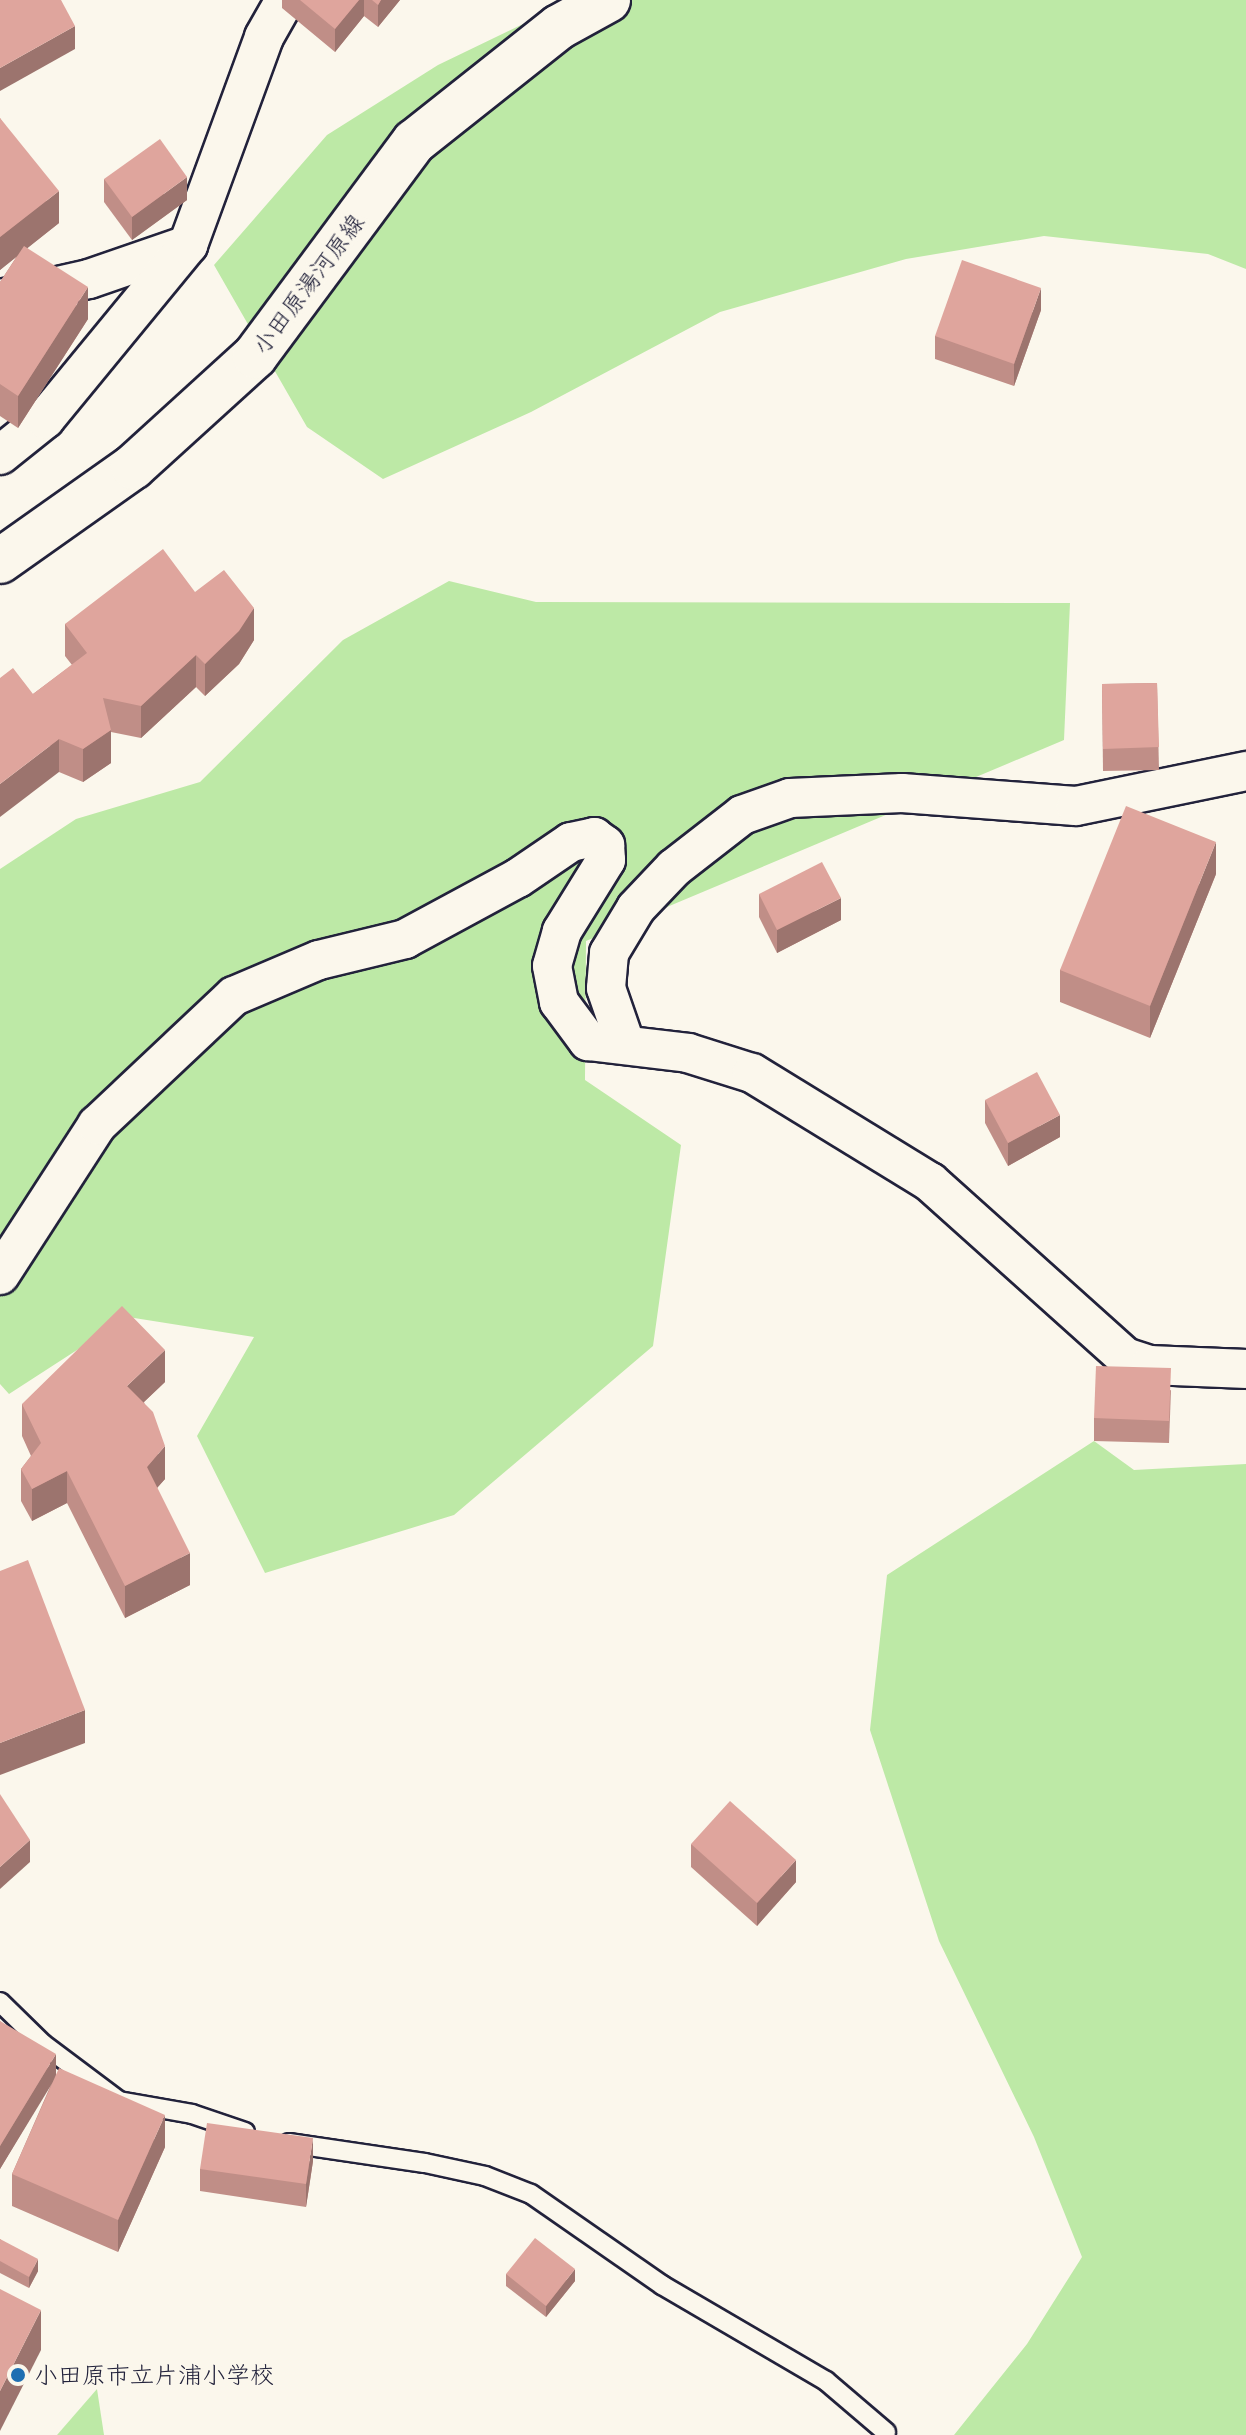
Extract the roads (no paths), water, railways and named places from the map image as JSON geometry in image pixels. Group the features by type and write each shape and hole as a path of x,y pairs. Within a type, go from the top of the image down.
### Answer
{"main road":[{"name":"小田原湯河原線","path":"0,561 133,467 255,356 414,142 559,27 608,0"}],"street":[{"path":"0,455 45,419 188,245 264,37 285,0"},
{"path":"0,299 89,279 188,245"},
{"path":"625,1043 606,988 609,953 655,888 742,815 790,798 902,793 1076,806 1246,771"},
{"path":"0,1275 97,1125 234,996 319,960 405,939 518,878 571,842 594,837 605,845 606,860 562,931 552,966 559,1002 588,1041 625,1043 688,1053 752,1073 930,1182 1125,1357 1150,1365 1246,1369"}],"lane":[{"path":"0,2002 43,2044 119,2101 192,2114 334,2153 485,2176 531,2194 662,2285 826,2381 886,2432"}],"place":[{"name":"小田原市立片浦小学校","path":"18,2375"}]}
